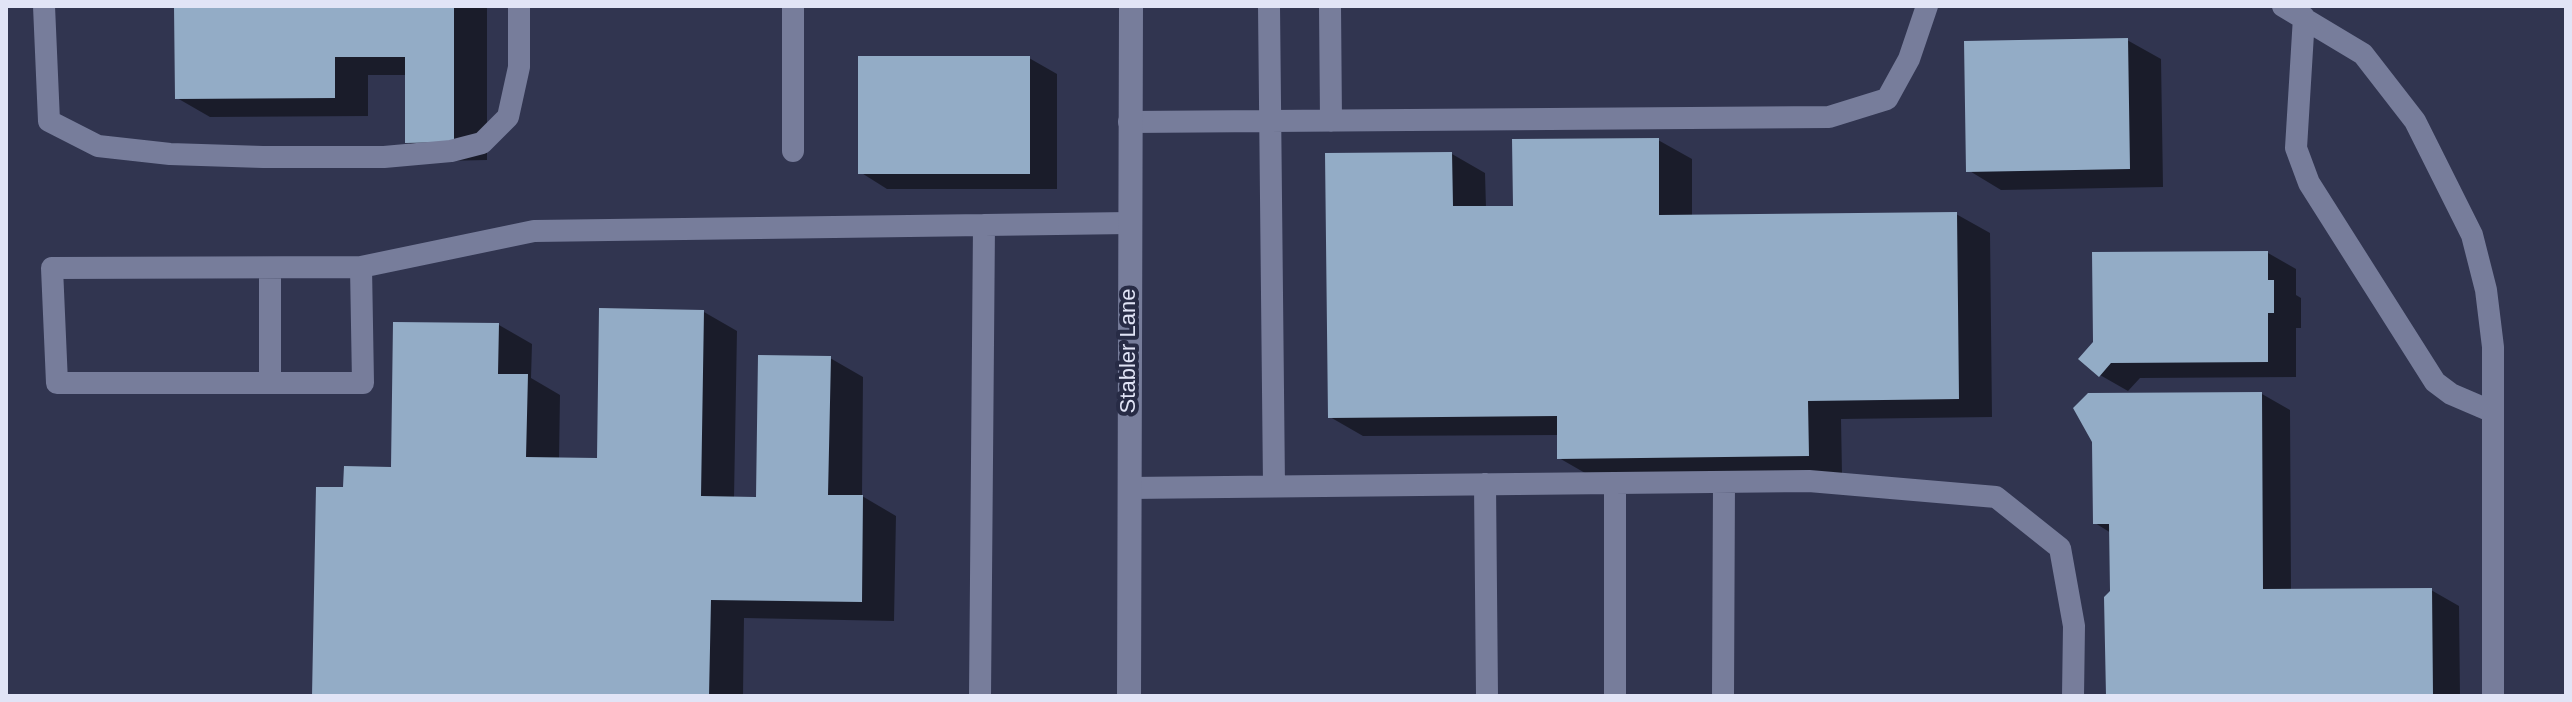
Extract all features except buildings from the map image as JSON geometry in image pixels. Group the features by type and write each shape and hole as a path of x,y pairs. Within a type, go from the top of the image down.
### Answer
{"main road":[{"name":"Stabler Lane","path":"1129,696 1131,6"}],"lane":[{"path":"44,6 49,121 98,146 170,154 263,157 384,157 451,151 482,143 508,117 519,67 519,6"},
{"path":"793,6 793,151"},
{"path":"1269,6 1274,486"},
{"path":"1330,6 1331,121"},
{"path":"1129,122 1829,117 1887,99 1909,59 1927,6"},
{"path":"2283,6 2363,54 2415,121 2472,235 2486,290 2493,347 2493,696"},
{"path":"2304,17 2296,148 2309,183 2435,382 2451,394 2493,412"},
{"path":"361,267 363,383 57,383 52,268 361,267 534,231 1129,223"},
{"path":"980,696 984,225"},
{"path":"270,269 270,383"},
{"path":"1129,488 1809,481 1996,497 2060,548 2074,626 2073,696"},
{"path":"1723,696 1724,482"},
{"path":"1615,483 1615,696"},
{"path":"1485,484 1487,696"}]}
